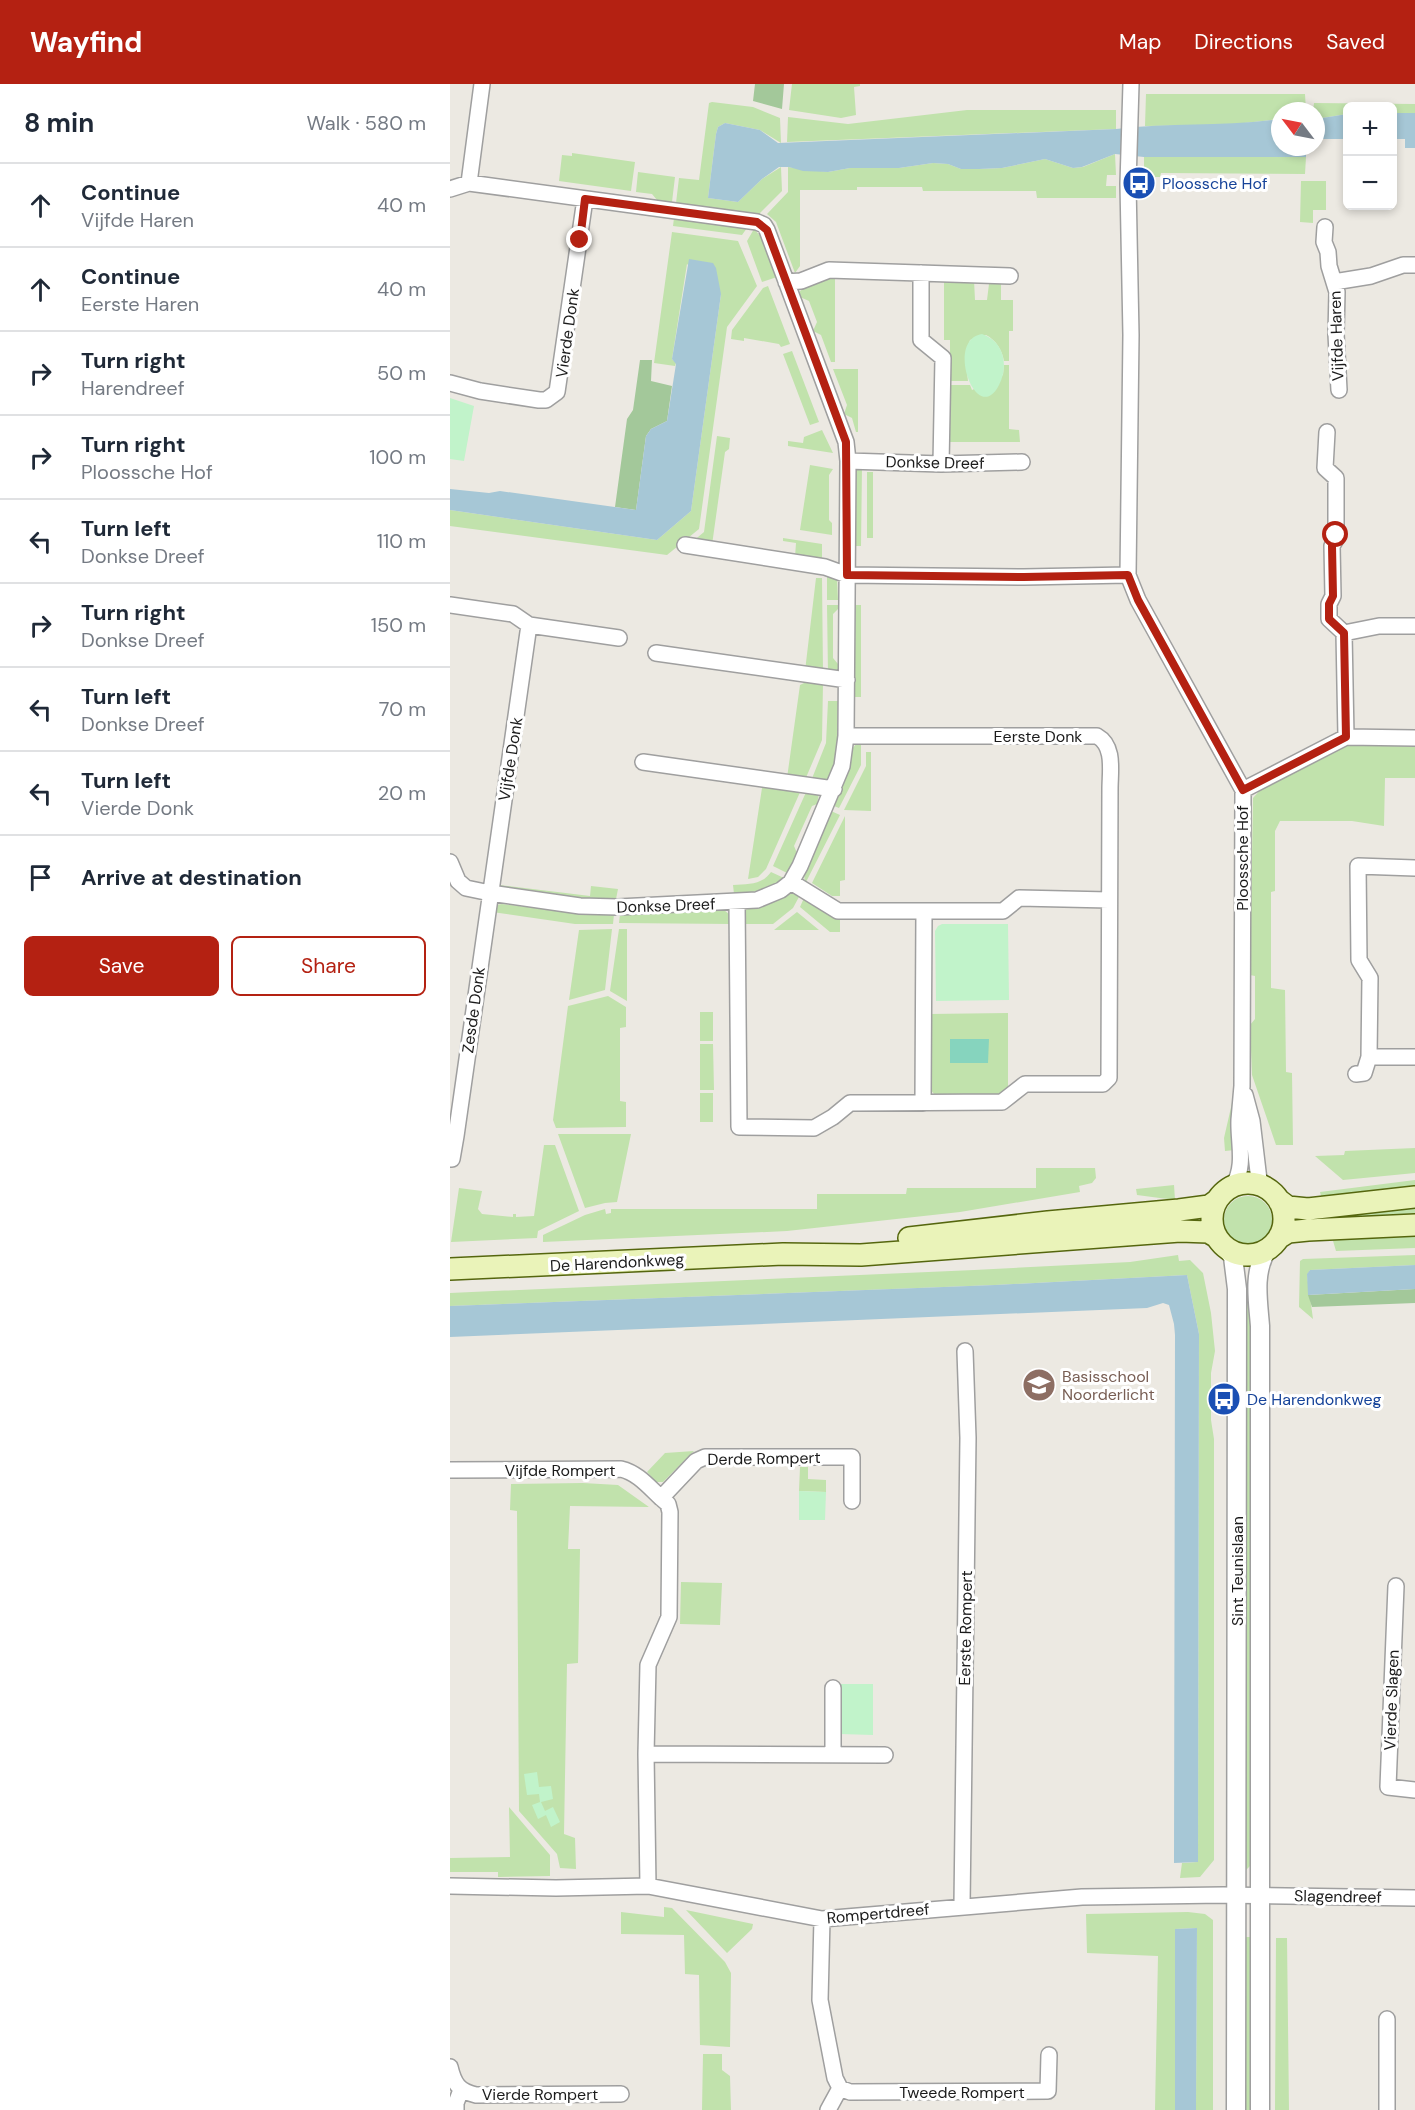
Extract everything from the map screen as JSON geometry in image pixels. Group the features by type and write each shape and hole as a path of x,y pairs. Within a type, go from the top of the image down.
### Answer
{"main road":[{"path":"1415,1197 1308,1209 1288,1207 1270,1190 1248,1183 1233,1186 1220,1195 1211,1219 1222,1243 1242,1256 1258,1254 1288,1232 1415,1225"},
{"name":"De Harendonkweg","path":"783,1254 1048,1222 1179,1210 1209,1206 1216,1201"},
{"path":"1273,1244 1284,1219 1280,1201"},
{"name":"De Harendonkweg","path":"450,1269 783,1254 861,1255 1180,1231 1208,1232 1222,1243"}],"street":[{"path":"469,183 482,84"},
{"name":"Ploossche Hof","path":"1131,84 1129,176 1131,382 1128,575 1138,600 1243,790 1242,1086 1239,1122 1241,1160 1233,1186"},
{"path":"450,189 469,183 757,222 767,230 846,442 848,460 846,736 842,766 834,789 791,882 838,911 1003,911 1019,898 1109,900"},
{"name":"Vierde Donk","path":"450,383 480,391 539,400 546,400 557,392 585,199"},
{"name":"Vijfde Haren","path":"1325,227 1324,242 1337,292 1336,334 1339,390"},
{"name":"Vijfde Haren","path":"1334,282 1371,276 1403,265 1415,265"},
{"path":"786,282 801,281 829,270 1010,276"},
{"path":"921,273 921,340 943,358 941,464"},
{"path":"1326,432 1325,468 1336,478 1336,539 1332,546 1333,596 1329,604 1329,619 1344,633 1346,737"},
{"name":"Donkse Dreef","path":"848,460 941,464 1022,462"},
{"path":"685,544 825,567 847,575 1036,577 1128,575"},
{"path":"450,606 513,614 529,625 619,638"},
{"name":"Vijfde Donk","path":"490,893 529,625"},
{"path":"1344,633 1379,626 1415,626"},
{"path":"655,654 847,681"},
{"name":"Eerste Donk","path":"737,902 739,1127 814,1128 833,1117 850,1103 1002,1102 1024,1084 1103,1084 1109,1078 1110,779 1109,748 1104,740 1097,736 846,736"},
{"path":"1243,790 1346,737 1415,738"},
{"path":"643,762 834,789"},
{"name":"Donkse Dreef","path":"450,862 458,881 466,888 580,906 618,907 757,900 781,890 791,882"},
{"path":"1356,1074 1364,1073 1369,1057 1370,978 1359,960 1358,866 1415,868"},
{"name":"Zesde Donk","path":"450,1159 452,1159 456,1136 490,893"},
{"path":"923,1103 924,911"},
{"path":"1369,1057 1415,1057"},
{"name":"Ploossche Hof","path":"1242,1086 1252,1121 1259,1180 1263,1186"},
{"name":"Sint Teunislaan","path":"1222,1243 1233,1257 1237,1290 1236,2110"},
{"name":"Sint Teunislaan","path":"1260,2110 1260,1326 1257,1281 1259,1264 1273,1244"},
{"name":"Eerste Rompert","path":"962,1905 968,1440 965,1351"},
{"name":"Derde Rompert","path":"661,1498 696,1461 705,1457 852,1457 852,1501"},
{"name":"Vijfde Rompert","path":"450,1470 621,1469 630,1471 661,1498"},
{"path":"648,1887 646,1754 648,1665 669,1617 670,1512 668,1504 661,1498"},
{"name":"Vierde Slagen","path":"1396,1586 1388,1787 1415,1790"},
{"path":"833,1688 833,1754"},
{"path":"646,1754 885,1755"},
{"name":"Rompertdreef","path":"450,1886 648,1887 822,1919 962,1905 1082,1897 1237,1895"},
{"path":"1237,1895 1260,1895"},
{"name":"Slagendreef","path":"1260,1895 1415,1898"},
{"path":"822,1919 820,2000 835,2078 840,2088 828,2110"},
{"path":"1387,2019 1388,2110"},
{"name":"Tweede Rompert","path":"840,2088 850,2091 1048,2091 1048,2055"},
{"name":"Vierde Rompert","path":"450,2067 455,2084 461,2090 476,2096 621,2094"},
{"name":"Vierde Rompert","path":"456,2110 461,2090"}],"green space":[{"path":"755,84 784,84 782,109 753,101"},
{"path":"792,84 860,84 854,87 856,115 841,118 789,110"},
{"path":"1146,94 1305,94 1305,102 1271,102 1271,120 1226,125 1145,126"},
{"path":"709,103 753,107 780,118 781,143 760,130 725,123 718,127 716,134 708,198 738,202 762,179 781,167 782,191 760,215 676,203 679,178 699,180"},
{"path":"1325,103 1343,103 1343,115 1325,118"},
{"path":"1397,104 1415,104 1415,113 1397,113"},
{"path":"967,110 1116,110 1116,129 787,142 788,117 848,124"},
{"path":"572,153 635,162 631,191 559,181 562,155 572,156"},
{"path":"1115,154 1116,175 1107,175 1106,186 1116,186 1116,198 1037,198 1036,191 923,191 922,187 800,190 800,266 795,273 776,222 767,214 788,192 788,167 828,172 850,168 899,168 933,163 948,164 961,169 979,169 1002,168 1045,159 1073,168 1083,167"},
{"path":"1144,157 1306,157 1305,174 1161,173 1160,177 1144,177"},
{"path":"638,172 675,177 672,202 657,200 652,194 636,192"},
{"path":"1301,181 1326,181 1326,210 1313,210 1313,223 1300,222"},
{"path":"674,218 747,228 742,235 673,226"},
{"path":"754,229 762,238 777,277 762,282 747,241"},
{"path":"672,232 738,241 757,286 727,327 699,529 667,555 450,526 450,510 657,540 691,511 721,294 687,264 672,359 676,363 675,366 654,363"},
{"path":"835,277 835,362 831,362 821,335 813,331 817,322 809,301 800,297 799,293 805,286"},
{"path":"944,279 974,280 975,300 987,300 989,284 1001,284 1001,300 1013,300 1013,331 1009,331 1009,361 1004,361 998,346 986,335 970,340 965,356 968,381 950,381 950,340 944,340"},
{"path":"768,286 790,344 781,347 779,344 744,338 744,341 731,339 732,330 763,288"},
{"path":"982,334 989,337 1000,348 1004,370 999,385 990,395 982,396 974,389 968,378 965,364 966,351 971,340"},
{"path":"792,351 819,422 810,425 783,354"},
{"path":"640,360 652,360 651,381 672,386 667,421 651,429 646,436 636,510 615,507 627,419 633,410"},
{"path":"1004,365 1009,365 1009,429 1019,430 1020,442 950,442 950,385 970,385 972,390 1003,375"},
{"path":"833,369 858,369 858,432 856,432 852,418 844,414 847,405"},
{"path":"450,398 474,406 464,461 450,459"},
{"path":"822,430 833,453 788,446 788,441 803,443 804,437"},
{"path":"717,436 730,438 729,449 725,452 712,545 692,542 704,532"},
{"path":"810,465 833,469 829,475 829,520 832,523 832,535 800,530"},
{"path":"862,467 861,546 853,546 855,470"},
{"path":"867,472 873,472 873,538 867,538"},
{"path":"783,538 822,544 822,561 795,557 796,543 783,541"},
{"path":"827,574 837,578 838,600 827,600"},
{"path":"816,578 822,578 823,673 805,671"},
{"path":"827,605 838,605 838,609 833,614 833,658 838,664 838,671 828,674"},
{"path":"853,605 861,605 861,697 853,697"},
{"path":"808,681 823,683 822,740 805,780 787,778 800,685"},
{"path":"828,701 838,701 837,756 827,781 811,781 826,743"},
{"path":"857,743 861,743 861,765 839,808 834,806 850,764 852,749"},
{"path":"1415,745 1415,778 1385,778 1384,826 1352,821 1280,821 1275,831 1275,891 1271,892 1271,988 1285,990 1286,1072 1292,1073 1293,1145 1276,1145 1252,1075 1250,1025 1255,1019 1255,976 1250,975 1253,798 1262,788 1346,746"},
{"path":"866,752 871,752 871,811 844,810 866,766"},
{"path":"766,784 801,790 766,869 758,877 748,879 762,788"},
{"path":"807,790 819,794 817,804 812,806 794,846 797,853 787,873 773,866"},
{"path":"831,811 840,815 805,884 804,874"},
{"path":"845,816 845,880 840,881 840,896 832,896 812,883"},
{"path":"771,872 784,878 760,890 734,894 733,885 759,882"},
{"path":"499,885 590,896 591,886 618,889 616,899 583,899"},
{"path":"794,892 800,895 793,908 773,924 742,924 745,910 769,904"},
{"path":"804,898 840,917 840,932 830,932 800,907"},
{"path":"497,905 586,914 614,914 613,924 575,924 492,912"},
{"path":"724,910 730,915 731,924 619,923 620,914"},
{"path":"797,912 819,930 774,930"},
{"path":"942,924 1008,924 1009,1000 936,1001 935,931"},
{"path":"612,929 605,990 569,1000 579,930"},
{"path":"619,929 627,929 627,1001 610,991"},
{"path":"608,996 626,1007 626,1027 620,1028 620,1101 626,1102 626,1127 556,1128 553,1120 568,1006"},
{"path":"700,1012 713,1012 713,1041 700,1041"},
{"path":"1008,1013 1008,1088 1000,1096 935,1095 929,1088 929,1014"},
{"path":"950,1039 989,1039 988,1063 950,1063"},
{"path":"700,1044 713,1044 714,1090 700,1090"},
{"path":"700,1093 713,1093 713,1122 700,1122"},
{"path":"1232,1103 1234,1104 1235,1150 1225,1151 1224,1138"},
{"path":"558,1134 631,1134 617,1202 585,1208"},
{"path":"544,1145 555,1145 579,1211 538,1231 537,1238 451,1242 459,1188 482,1191 478,1209 482,1214 513,1217 513,1214 516,1214 516,1217 534,1216"},
{"path":"1415,1148 1415,1173 1343,1180 1315,1156 1344,1155 1345,1151"},
{"path":"1036,1168 1095,1168 1096,1178 1092,1183 1079,1186 1080,1192 960,1212 787,1231 543,1242 543,1235 585,1215 605,1209 606,1214 611,1213 611,1209 817,1209 817,1194 906,1194 907,1188 1036,1188"},
{"path":"1415,1180 1415,1191 1323,1203 1320,1192"},
{"path":"1174,1185 1175,1200 1137,1195 1136,1189"},
{"path":"1248,1196 1265,1203 1272,1220 1265,1237 1248,1244 1231,1237 1224,1220 1231,1203"},
{"path":"1415,1205 1415,1219 1328,1222 1326,1213"},
{"path":"1415,1233 1415,1248 1336,1251 1331,1234"},
{"path":"1178,1255 1179,1261 1190,1260 1203,1273 1211,1313 1215,1351 1211,1373 1211,1420 1214,1439 1214,1860 1200,1877 1180,1878 1182,1863 1198,1862 1199,1334 1187,1275 995,1285 450,1306 450,1293 1130,1262"},
{"path":"1415,1255 1415,1265 1310,1270 1307,1275 1313,1319 1299,1307 1300,1261 1303,1259"},
{"path":"1415,1289 1415,1303 1312,1307 1308,1295"},
{"path":"1252,1291 1252,1858 1250,1866 1245,1871 1242,1292"},
{"path":"694,1451 663,1482 656,1482 647,1472 665,1453"},
{"path":"800,1467 808,1467 808,1479 826,1480 826,1492 799,1491"},
{"path":"511,1484 618,1485 649,1507 570,1506 568,1549 580,1549 578,1663 567,1664 564,1834 575,1838 576,1869 560,1868 557,1854 519,1811 517,1511 510,1510"},
{"path":"799,1491 826,1492 825,1520 799,1520"},
{"path":"681,1582 722,1583 720,1625 680,1624"},
{"path":"841,1684 873,1684 873,1735 840,1734"},
{"path":"537,1772 539,1787 551,1786 553,1799 541,1802 545,1811 553,1807 560,1822 551,1827 546,1815 538,1819 532,1805 540,1802 539,1794 527,1795 524,1774"},
{"path":"509,1807 550,1855 550,1876 498,1877 498,1872 450,1872 450,1858 510,1857"},
{"path":"664,1907 672,1908 725,1962 731,1973 730,2047 700,2045 699,1975 685,1974 684,1935 621,1934 621,1912 664,1917"},
{"path":"686,1910 753,1924 752,1929 727,1953"},
{"path":"1188,1912 1205,1914 1213,1920 1213,2110 1196,2110 1197,1928 1175,1929 1175,2110 1155,2110 1158,1956 1087,1953 1086,1914"},
{"path":"1241,1937 1254,1937 1254,2110 1241,2110"},
{"path":"1276,1938 1287,1938 1289,2110 1275,2110"},
{"path":"703,2054 722,2054 722,2070 730,2076 731,2110 702,2110"}],"water":[{"path":"1397,113 1415,113 1415,148 1405,148 1405,139 1397,139"},
{"path":"1343,115 1343,139 1325,139 1325,118"},
{"path":"1271,120 1271,156 1306,157 1144,157 1115,154 1082,167 1073,168 1045,159 1002,168 979,169 961,169 948,164 933,163 899,168 850,168 828,172 779,167 762,179 738,202 708,198 716,134 718,127 725,123 760,130 778,143"},
{"path":"689,259 713,263 721,294 691,511 657,540 450,510 450,489 489,493 500,491 636,510 646,436 651,429 667,421 676,364 672,359"},
{"path":"1415,1265 1415,1289 1308,1295 1307,1274 1310,1270"},
{"path":"1187,1275 1199,1334 1198,1862 1174,1863 1175,1335 1169,1305 1163,1303 1147,1308 450,1337 450,1306 995,1285"},
{"path":"1197,1928 1196,2110 1175,2110 1175,1929"}],"place":[{"name":"Ploossche Hof","path":"1139,183"},
{"name":"Basisschool Noorderlicht","path":"1039,1385"},
{"name":"De Harendonkweg","path":"1224,1399"}],"route":[{"path":"580,240 585,199 757,222 764,225 846,442 848,460 847,575 1024,577 1128,575 1138,600 1243,790 1346,737 1344,633 1329,619 1329,604 1333,596 1332,546 1336,535"}]}
